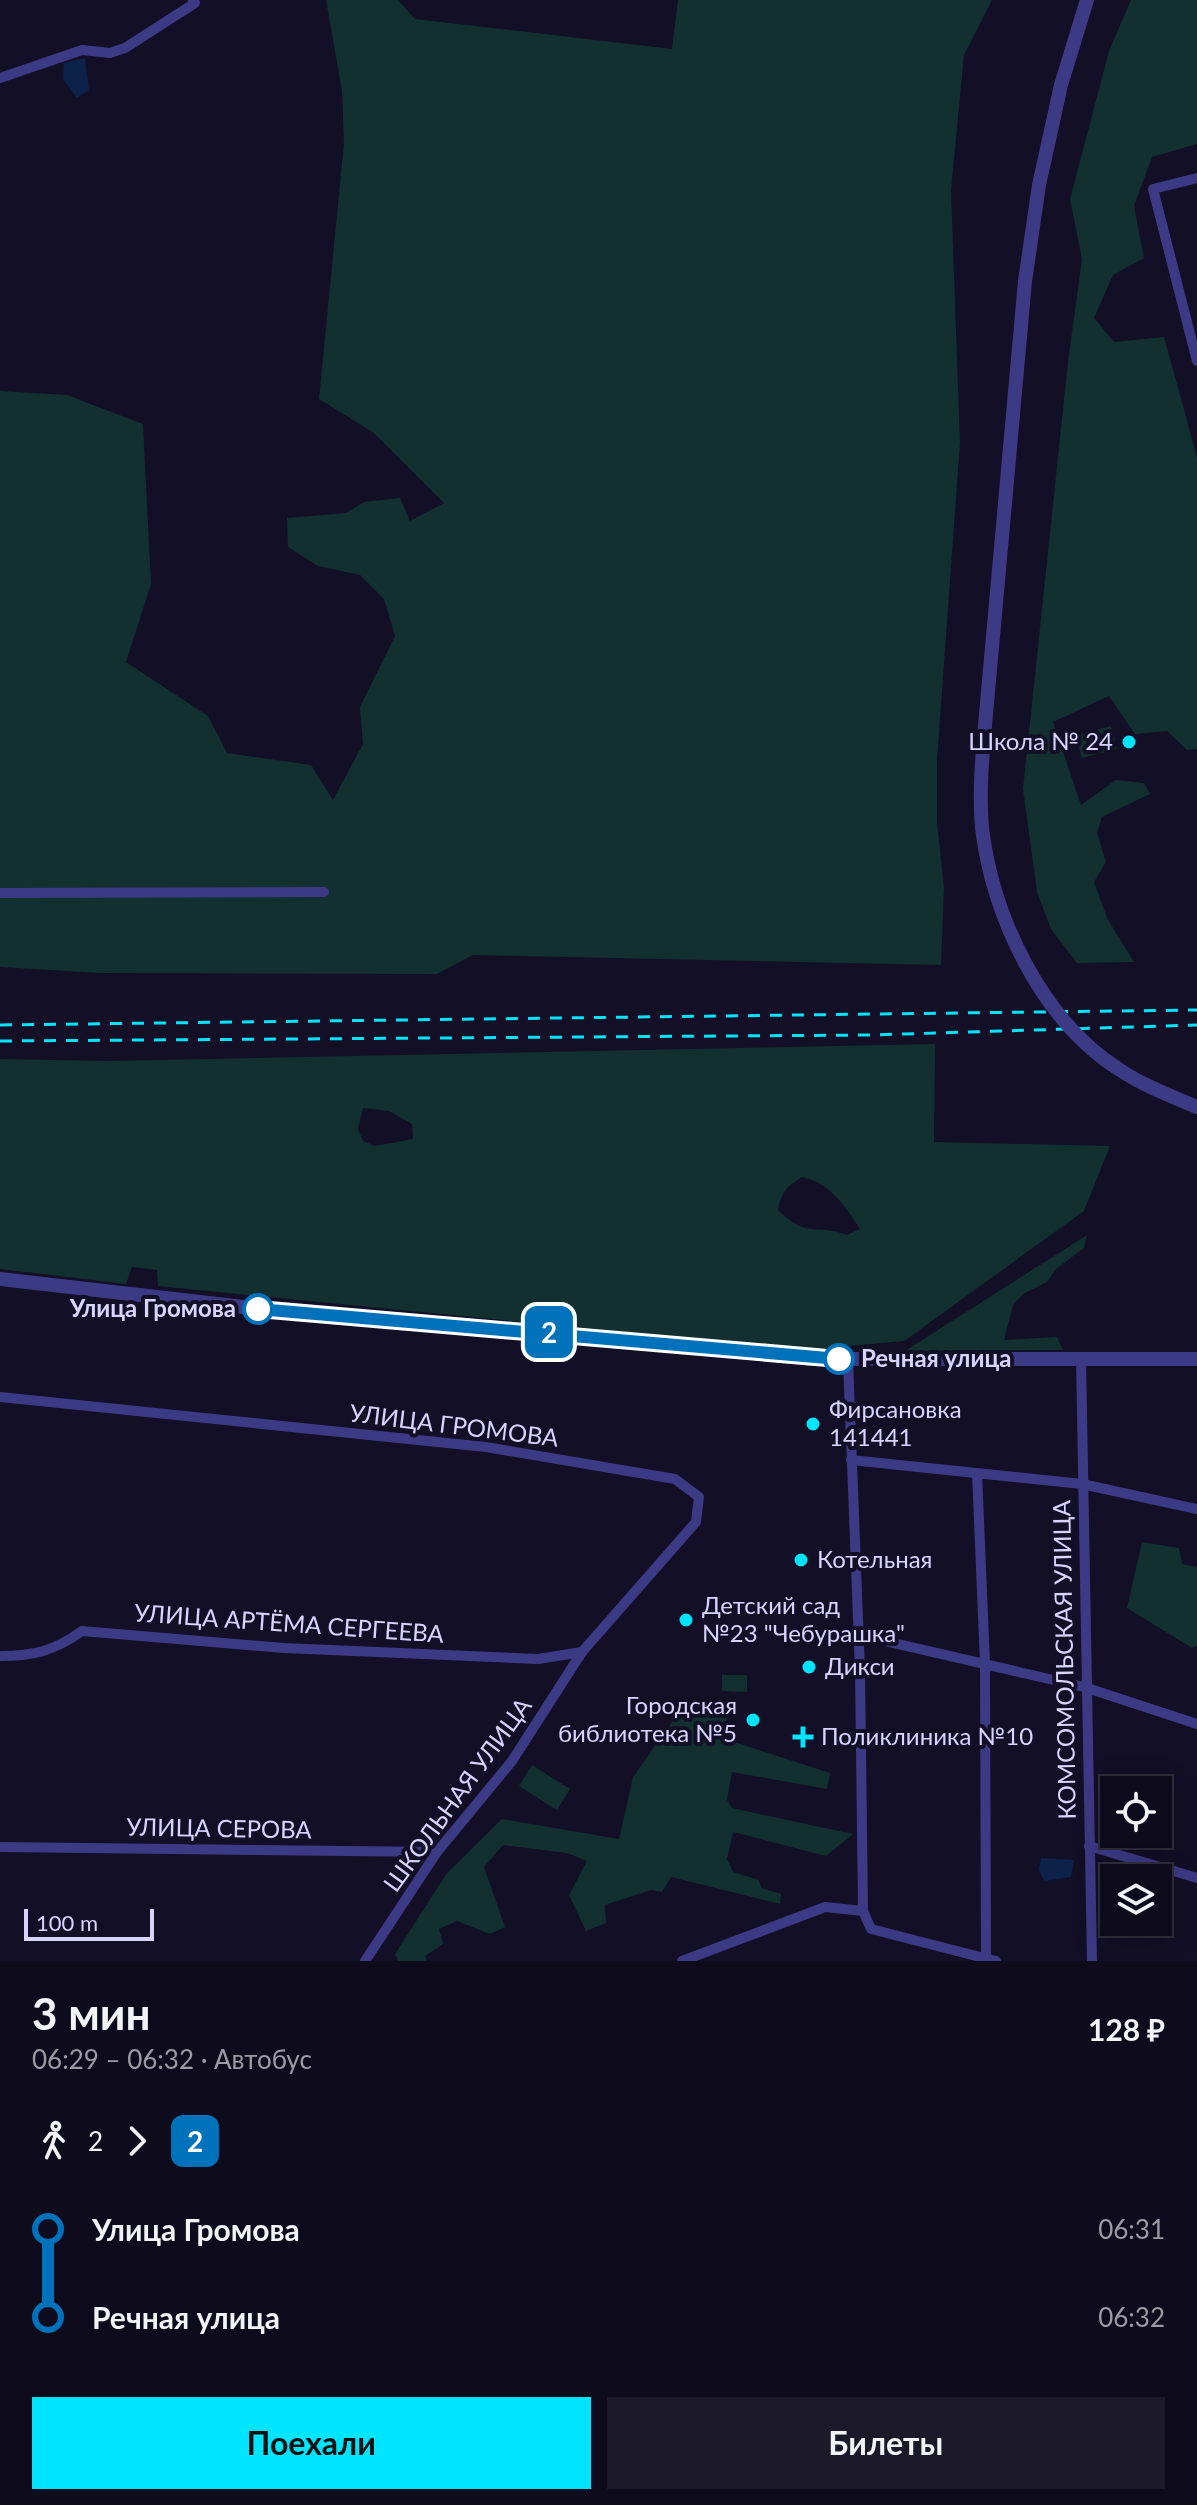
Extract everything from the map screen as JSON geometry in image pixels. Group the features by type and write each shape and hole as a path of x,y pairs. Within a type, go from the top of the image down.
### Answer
{"street":[{"path":"0,78 82,50 110,53 125,48 195,3 193,0"},
{"path":"1087,0 1061,85 1039,185 1027,267 981,785 989,869 1010,932 1027,964 1041,988 1085,1044 1119,1070 1197,1107"},
{"path":"1197,178 1153,189 1197,361"},
{"path":"0,893 324,892"},
{"path":"0,1279 252,1308 848,1360 1197,1359"},
{"name":"КОМСОМОЛЬСКАЯ УЛИЦА","path":"1081,1358 1084,1687 1092,1961"},
{"path":"848,1360 859,1635 863,1911 871,1929 991,1960 985,1664 977,1473"},
{"name":"УЛИЦА ГРОМОВА","path":"0,1397 486,1447 675,1479 699,1497 696,1522 582,1652"},
{"path":"851,1460 1082,1484 1197,1509"},
{"name":"УЛИЦА АРТЁМА СЕРГЕЕВА","path":"0,1656 37,1656 60,1646 82,1631 284,1648 538,1659 582,1652"},
{"path":"859,1635 1084,1687 1197,1724"},
{"name":"ШКОЛЬНАЯ УЛИЦА","path":"365,1961 437,1852 512,1761 582,1652"},
{"path":"1089,1846 1197,1878"},
{"name":"УЛИЦА СЕРОВА","path":"0,1847 437,1852"},
{"path":"682,1961 825,1907 863,1911"}],"green space":[{"path":"326,0 398,0 415,19 672,49 678,0 992,0 964,55 951,190 960,443 937,760 937,821 944,888 941,965 473,955 437,974 100,973 0,967 0,391 67,395 143,424 151,584 126,662 208,716 227,753 311,765 333,800 363,744 360,707 395,636 384,599 360,575 318,566 288,547 287,518 346,513 364,502 400,498 410,521 444,503 374,433 319,399 344,143 342,91"},
{"path":"1131,0 1197,0 1197,144 1152,157 1134,206 1144,258 1113,275 1094,318 1114,342 1164,337 1197,457 1197,749 1187,750 1167,731 1135,734 1109,696 1053,722 1081,805 1116,780 1144,783 1150,794 1102,817 1097,833 1106,862 1094,882 1108,920 1134,962 1077,963 1051,929 1037,892 1023,789 1068,362 1082,259 1070,199 1109,51"},
{"path":"1111,726 1117,749 1082,758 1076,735"},
{"path":"935,1044 934,1142 1110,1146 1084,1211 904,1341 804,1350 158,1286 157,1270 132,1267 126,1284 0,1269 0,1059 109,1061","holes":["363,1108 389,1111 412,1124 413,1139 375,1146 363,1141 358,1129","802,1177 829,1190 860,1229 847,1235 805,1228 778,1210 786,1190"]},
{"path":"1087,1235 1084,1248 1056,1269 1047,1282 1023,1294 1013,1305 1004,1340 1057,1337 1063,1350 905,1351"},
{"path":"1142,1542 1179,1548 1182,1564 1197,1567 1197,1646 1192,1648 1127,1608"},
{"path":"722,1675 747,1675 747,1692 722,1691"},
{"path":"683,1706 727,1712 725,1739 830,1773 827,1789 732,1772 727,1800 732,1808 853,1834 826,1856 733,1832 727,1859 733,1872 759,1880 761,1888 781,1894 780,1904 671,1877 662,1892 651,1890 605,1905 606,1923 586,1931 569,1895 587,1861 567,1853 503,1845 484,1867 505,1927 490,1934 457,1921 439,1929 443,1944 425,1956 427,1961 398,1961 395,1954 447,1873 502,1819 619,1839 633,1777"},
{"path":"532,1765 570,1789 557,1810 519,1786"}],"water":[{"path":"85,58 89,90 77,98 63,79 64,63"},
{"path":"1041,1858 1074,1860 1071,1877 1044,1881 1039,1870"}],"railway":[{"path":"0,1025 1197,1010"},
{"path":"0,1041 871,1035 1197,1025"}],"bus line":[{"name":"2","path":"258,1309 839,1359"}],"place":[{"name":"Школа № 24","path":"1129,742"},
{"name":"Улица Громова","path":"258,1309"},
{"name":"Речная улица","path":"839,1359"},
{"name":"Фирсановка 141441","path":"813,1424"},
{"name":"Котельная","path":"801,1560"},
{"name":"Детский сад №23 \"Чебурашка\"","path":"686,1620"},
{"name":"Дикси","path":"809,1667"},
{"name":"Городская библиотека №5","path":"753,1720"},
{"name":"Поликлиника №10","path":"803,1737"}]}
